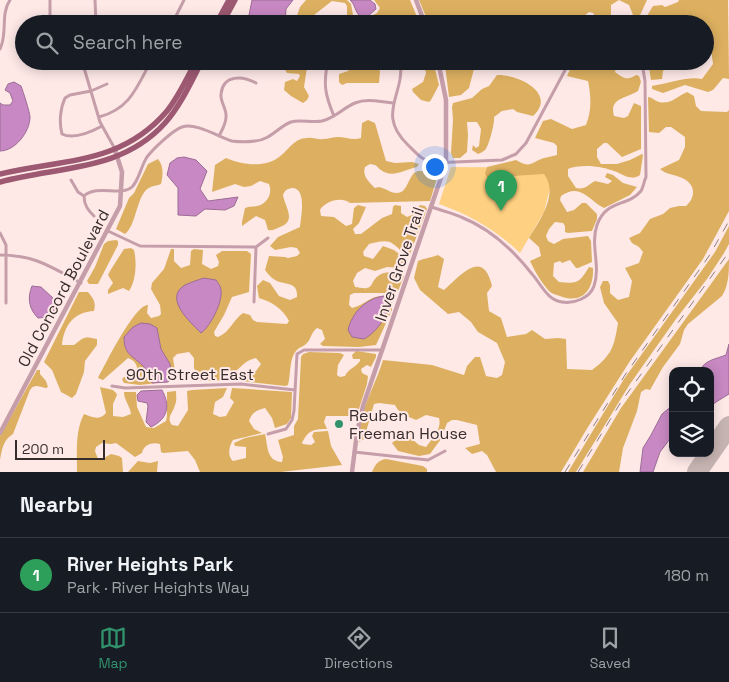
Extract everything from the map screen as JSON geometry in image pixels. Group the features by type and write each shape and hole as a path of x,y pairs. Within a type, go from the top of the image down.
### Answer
{"main road":[{"path":"221,15 230,0"},
{"path":"227,15 235,0"},
{"path":"0,174 81,159 116,150 139,137 168,110 191,70"},
{"path":"0,182 97,164 117,157 145,141 166,122 179,104 197,70"}],"street":[{"path":"0,49 3,41 5,12 10,0"},
{"path":"50,0 50,15"},
{"path":"95,0 96,15"},
{"path":"176,15 184,0"},
{"path":"416,0 422,15"},
{"path":"85,70 102,126 116,150"},
{"path":"99,117 111,113 126,104 147,70"},
{"path":"327,70 324,86 326,98 334,116"},
{"path":"400,70 393,103 394,125 404,142 423,160 432,163 502,160 516,154 526,143 565,70"},
{"name":"Inver Grove Trail","path":"352,472 360,418 446,163 446,100 440,70"},
{"path":"432,207 462,217 481,227 502,243 532,274 546,294 561,302 578,301 585,297 594,288 597,270 596,227 609,208 634,196 641,190 646,176 644,70"},
{"path":"219,136 226,120 226,111 221,93 226,83 234,78 246,78 256,82"},
{"path":"102,126 80,135 65,136 60,129 62,106 65,98 70,95 91,92 107,84"},
{"path":"84,196 97,190 128,190 133,187 148,156 182,126 195,126 234,141 256,142 270,137 280,128 293,121 321,121 334,116 355,103 369,100 393,103"},
{"name":"Old Concord Boulevard","path":"0,433 120,206 122,172 116,150"},
{"path":"71,180 78,192 84,196"},
{"path":"84,196 84,202 88,211 94,216"},
{"path":"108,231 140,246 256,247 268,238"},
{"path":"0,233 5,243 6,303"},
{"path":"254,302 256,247"},
{"path":"0,255 32,258 80,283"},
{"path":"268,434 286,429 292,420 297,354 304,350 382,350"},
{"name":"90th Street East","path":"112,386 124,388 241,384 294,390"},
{"path":"354,452 428,460 445,451"}],"shaded area":[{"path":"252,0 293,0 286,9 286,15 249,15"},
{"path":"306,0 347,0 351,4 353,15 347,15 345,3 332,1 314,15 297,15 300,7"},
{"path":"350,0 370,0 375,4 376,9 369,15 360,15"},
{"path":"374,0 410,0 416,15 373,15 380,8"},
{"path":"419,0 619,0 611,5 611,15 594,15 589,12 586,15 425,15"},
{"path":"619,0 647,0 640,15 633,15 629,5"},
{"path":"679,0 728,0 729,79 723,78 713,90 708,92 685,85 663,93 652,89 652,86 677,81 702,79 709,70 714,70 714,15 648,15 653,6 662,5 665,7"},
{"path":"285,70 307,70 304,87 309,96 303,103 284,90 285,82 293,79 297,81 300,76 299,74 287,73"},
{"path":"379,70 379,83 347,83 342,85 339,82 339,74 348,71"},
{"path":"425,70 435,70 439,85 429,102 421,100 412,89 423,82"},
{"path":"446,70 474,70 469,88 461,95 449,97"},
{"path":"570,70 615,70 615,72 625,78 639,76 641,82 638,91 616,102 613,110 614,116 624,118 628,116 634,103 641,106 641,149 622,157 607,143 604,143 597,149 597,157 601,164 617,164 642,154 640,175 633,178 611,170 584,166 568,169 568,176 576,188 584,188 595,181 608,184 612,181 605,177 607,173 623,183 637,187 630,195 604,208 584,194 574,191 568,192 561,196 560,200 567,212 574,210 582,203 586,203 597,214 592,231 568,233 565,232 563,223 555,222 546,236 548,241 554,244 563,239 588,236 591,241 592,262 578,268 570,260 554,263 553,276 559,282 570,283 577,281 589,267 593,268 593,276 586,293 581,297 575,298 568,298 550,292 530,261 541,256 539,247 529,238 543,215 549,198 550,190 544,174 513,176 498,185 490,185 485,173 487,167 516,160 521,163 531,164 557,155 557,146 554,143 535,138 543,121 551,119 572,129 586,125 590,103 588,81 567,76"},
{"path":"649,70 664,70 662,79 651,80"},
{"path":"497,75 515,78 532,86 541,100 539,108 533,116 517,112 513,109 502,111 494,117 493,129 488,144 485,150 478,154 472,150 473,145 476,148 479,146 481,129 477,122 467,122 467,152 460,158 453,158 451,153 453,103 472,98 482,89 489,86"},
{"path":"14,82 21,86 30,115 29,123 21,140 11,148 0,151 0,103 10,105 13,101 10,93 5,90 8,84"},
{"path":"687,92 694,96 696,106 701,111 727,112 729,110 729,211 703,259 630,361 561,472 496,472 487,455 482,451 472,454 465,448 480,444 477,425 457,420 447,423 441,439 430,454 419,456 398,451 392,443 401,435 426,447 436,433 440,422 439,418 426,415 416,420 401,413 395,405 374,404 364,439 359,442 361,421 383,360 432,365 464,375 467,366 475,357 480,357 486,376 497,378 502,375 505,362 497,343 478,332 471,322 459,312 448,314 420,290 414,278 418,261 420,260 438,255 444,259 438,287 444,290 471,268 477,266 483,268 488,274 492,286 487,293 489,311 501,318 507,337 526,334 532,330 545,339 566,339 567,369 592,370 604,360 611,350 618,323 604,303 600,287 603,281 608,281 610,293 618,300 629,297 632,281 625,268 639,263 643,252 629,238 640,233 650,219 663,214 670,208 686,206 692,199 692,187 687,181 660,169 679,160 685,147 685,137 671,127 666,127 659,133 649,132 648,97 663,103 674,100"},
{"path":"368,120 375,123 386,161 419,164 417,167 390,174 370,164 365,167 364,173 375,188 384,188 396,193 406,188 411,177 418,171 436,171 438,175 430,201 350,203 334,200 320,210 321,216 334,217 346,226 352,224 354,208 358,205 366,207 359,223 353,229 355,234 361,234 382,218 392,214 395,205 401,206 401,213 407,217 412,215 420,205 425,206 427,209 410,254 404,253 390,242 385,241 369,244 363,252 364,256 373,259 383,246 394,250 407,260 405,268 387,267 375,271 365,268 357,273 353,281 355,287 366,288 370,287 381,274 393,272 404,276 398,291 354,293 350,295 349,305 352,308 379,296 392,298 392,310 376,345 359,347 323,346 320,344 325,339 322,330 317,328 308,342 294,354 288,385 285,386 242,381 239,379 243,373 256,371 261,364 256,358 244,363 228,380 200,381 194,368 194,358 189,352 177,354 173,358 176,378 174,381 140,385 124,383 122,379 124,377 138,373 136,364 128,358 103,380 98,378 128,324 142,307 148,305 147,313 151,318 161,314 160,305 151,289 152,283 164,269 171,249 174,249 174,261 181,268 190,265 191,251 194,249 203,250 202,264 211,269 218,266 219,262 216,255 222,251 247,251 251,254 249,292 232,297 214,332 215,336 218,337 226,332 243,313 250,315 257,322 287,324 289,321 287,317 280,310 273,304 259,298 257,286 263,280 270,283 279,296 290,300 297,297 294,286 275,280 265,270 269,256 288,258 297,256 300,253 297,248 291,247 275,250 270,246 278,237 300,227 302,204 300,193 297,189 292,188 286,190 283,195 289,213 288,221 285,224 274,230 268,230 265,220 256,216 242,226 245,208 261,205 266,201 270,194 269,184 260,181 251,186 244,187 235,184 212,192 215,165 226,158 246,164 267,163 279,157 295,142 302,139 338,137 358,139 361,138 362,123"},
{"path":"184,157 196,160 207,171 200,189 208,201 238,197 234,206 225,210 205,209 196,216 178,215 178,188 167,175 170,163 177,158"},
{"path":"158,159 163,174 161,184 146,190 140,200 132,225 125,234 116,229 129,198 134,193 148,164"},
{"path":"451,167 555,168 544,212 520,253 502,237 482,224 439,204"},
{"path":"729,226 729,244 707,279 630,384 576,472 568,472 624,379 715,252"},
{"path":"116,240 118,245 98,284 89,284 87,281 104,244 108,241"},
{"path":"131,248 134,250 136,266 129,291 123,288 108,294 108,290 113,283 108,275 110,271 124,249"},
{"path":"729,259 729,273 722,296 688,324 680,344 663,367 650,390 646,389 641,392 637,411 623,448 619,472 583,472 621,408"},
{"path":"204,278 216,280 220,287 221,295 215,314 201,333 181,310 177,303 177,296 179,290 185,285"},
{"path":"32,286 41,287 53,298 57,307 49,317 38,318 33,311 29,299"},
{"path":"79,292 88,292 90,294 95,303 94,311 81,314 71,321 65,331 62,345 74,345 87,337 97,339 97,345 85,361 84,372 76,394 72,398 61,392 52,370 44,362"},
{"path":"384,296 387,308 379,326 364,339 352,337 348,330 353,317 366,303"},
{"path":"141,323 150,324 157,328 161,349 170,364 172,378 168,382 152,383 144,368 125,348 124,337 133,327"},
{"path":"729,344 729,394 714,404 714,367 702,367 707,362 726,355"},
{"path":"356,351 376,354 371,367 367,365 361,369 362,373 368,376 357,415 326,416 324,422 327,429 312,431 302,443 311,445 315,442 312,436 314,432 328,431 331,446 342,465 281,472 200,472 195,460 188,451 163,453 161,452 160,444 155,443 147,446 142,453 135,457 116,443 102,443 96,447 95,451 98,459 111,454 119,456 122,458 123,472 77,472 78,435 84,414 98,418 106,413 100,387 113,390 117,395 113,404 113,416 123,417 131,414 124,392 136,392 137,407 146,427 154,428 166,421 167,392 176,391 176,402 170,415 170,422 172,425 178,426 188,410 187,391 227,388 223,397 215,402 213,414 220,417 226,416 234,402 230,398 232,388 292,392 291,418 287,424 275,428 272,418 265,408 255,412 249,421 254,429 262,433 233,440 229,454 233,461 246,458 246,447 235,446 234,443 245,438 265,434 270,456 282,462 283,457 278,440 294,435 294,426 298,419 301,357 303,354 309,352 340,353 344,355 338,365 337,375 340,377 345,376 360,361 360,359 353,359 352,355"},
{"path":"37,370 40,370 40,374 48,387 35,386 30,390 13,434 4,445 0,460 0,436"},
{"path":"162,390 167,406 166,411 161,420 151,427 146,422 147,403 138,401 137,395 141,391"},
{"path":"669,408 669,440 660,452 653,472 640,472 643,448 662,414"},
{"path":"386,459 423,466 427,469 427,472 372,472 377,463"},
{"path":"138,461 150,463 158,461 157,472 128,472"}],"runway":[{"path":"697,472 729,426"}],"railway":[{"path":"565,472 625,375 709,256 729,221"},
{"path":"578,472 621,402 729,252"}],"place":[{"name":"River Heights Park","path":"501,211"},
{"name":"Reuben Freeman House","path":"339,424"}]}
